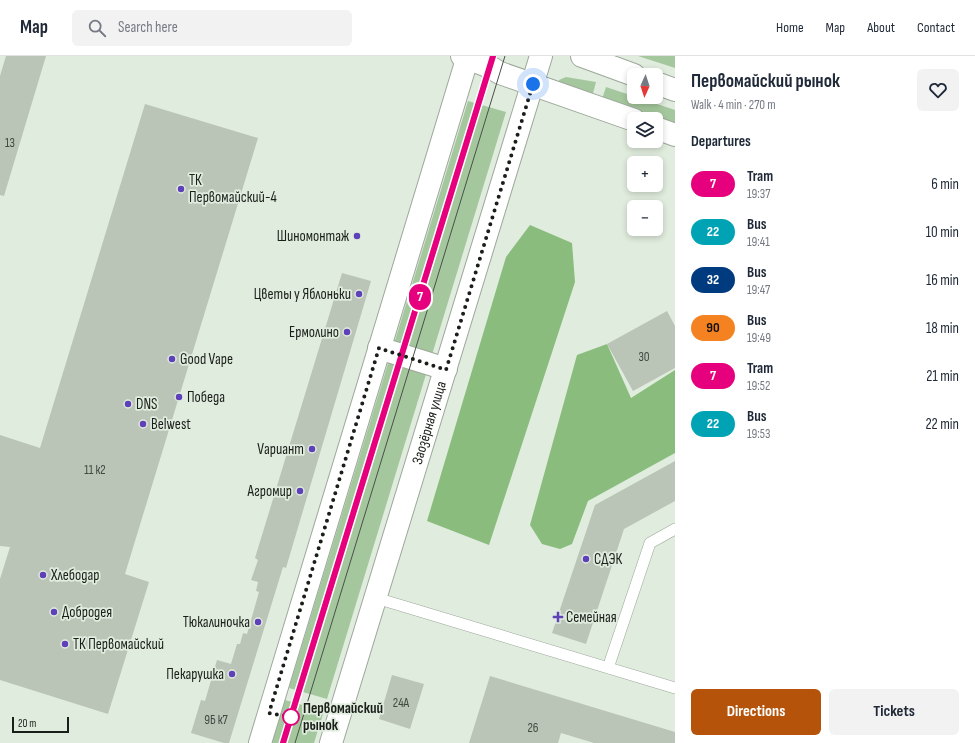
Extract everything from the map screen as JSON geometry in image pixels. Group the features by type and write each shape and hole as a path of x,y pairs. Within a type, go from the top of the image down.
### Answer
{"main road":[{"name":"Заозёрная улица","path":"332,743 541,56"},
{"path":"582,56 627,72"},
{"path":"260,743 466,57 500,73 627,118"},
{"path":"663,86 675,90"},
{"path":"663,131 675,135"},
{"path":"379,348 446,370"}],"lane":[{"path":"608,668 650,543 675,529"},
{"path":"376,598 675,688"}],"green space":[{"path":"638,56 675,56 675,68"},
{"path":"566,77 596,82 592,97 559,83 559,80"},
{"path":"606,87 627,94 627,104 657,104 675,110 675,123 663,119 663,112 642,112 602,99"},
{"path":"468,101 506,112 327,699 289,688"},
{"path":"530,225 572,243 575,282 489,545 427,521 506,257"},
{"path":"607,344 631,398 675,370 675,453 588,501 572,544 560,549 542,544 530,525 577,355"},
{"path":"285,700 324,711 314,743 272,743"}],"building":[{"path":"6,56 46,56 4,196 0,195 0,76"},
{"path":"145,104 258,138 125,574 149,582 108,714 0,680 0,579 10,547 0,546 0,435 40,448"},
{"path":"342,273 371,281 286,568 283,567 229,743 224,743 191,733 201,700 205,701 217,660 231,664 237,644 240,644 243,633 247,634 259,592 256,591 258,582 251,580 258,560 255,558"},
{"path":"667,311 675,326 675,368 633,391 607,344"},
{"path":"675,461 675,501 624,529 586,644 552,633 595,505"},
{"path":"392,675 424,684 410,729 379,719"},
{"path":"490,676 675,732 675,743 594,743 561,733 558,743 469,743"}],"tram line":[{"path":"283,743 493,56"},
{"name":"7","path":"283,743 493,56"},
{"path":"295,743 505,56"}],"place":[{"name":"ТК Первомайский-4","path":"181,189"},
{"name":"Шиномонтаж","path":"357,236"},
{"name":"Цветы у Яблоньки","path":"359,294"},
{"name":"Ермолино","path":"347,332"},
{"name":"Good Vape","path":"172,359"},
{"name":"Победа","path":"179,397"},
{"name":"DNS","path":"128,404"},
{"name":"Belwest","path":"143,424"},
{"name":"Vариант","path":"312,449"},
{"name":"Агромир","path":"300,491"},
{"name":"СДЭК","path":"586,559"},
{"name":"Хлебодар","path":"43,575"},
{"name":"Добродея","path":"54,612"},
{"name":"Семейная","path":"558,617"},
{"name":"Тюкалиночка","path":"258,622"},
{"name":"ТК Первомайский","path":"65,644"},
{"name":"Пекарушка","path":"232,674"},
{"name":"Первомайский рынок","path":"291,717"}],"route":[{"path":"291,717 269,713 379,348 446,370 533,84"}]}
